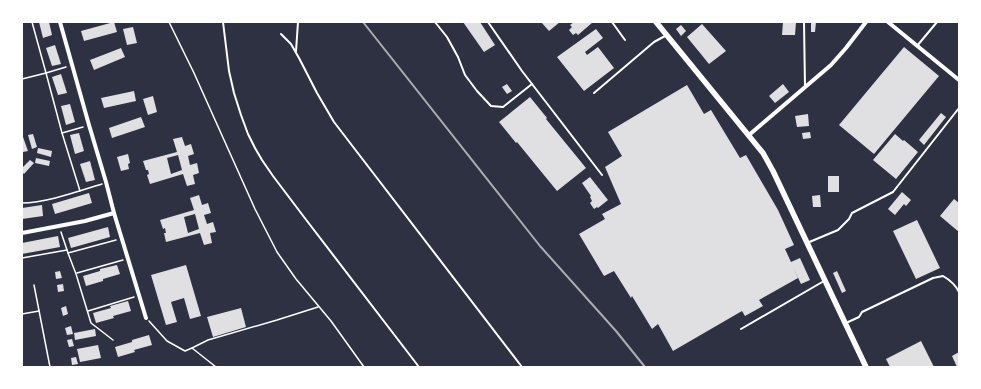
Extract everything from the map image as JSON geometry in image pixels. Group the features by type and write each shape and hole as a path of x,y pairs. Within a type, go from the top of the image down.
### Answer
{"street":[{"path":"60,22 127,259 146,318"},
{"path":"656,22 749,135 763,153 774,171 866,367"},
{"path":"749,135 831,65 866,22"},
{"path":"888,22 959,80"},
{"path":"22,233 114,214"}],"lane":[{"path":"223,22 229,71 234,93 248,134 255,148 304,217 419,367"},
{"path":"296,52 298,22"},
{"path":"435,22 447,37 458,57 465,75 491,106 503,107 532,84"},
{"path":"488,22 532,84 602,175"},
{"path":"612,22 625,40"},
{"path":"804,22 805,87"},
{"path":"917,46 937,22"},
{"path":"281,34 291,44 296,52 334,122 522,367"},
{"path":"594,93 654,42 666,35"},
{"path":"808,243 838,230 849,220 852,213 893,192 959,108"},
{"path":"845,324 859,317 862,312 933,278 942,276 950,279 959,292"},
{"path":"741,329 825,281"}],"path":[{"path":"32,22 62,133 80,191"},
{"path":"169,22 194,73 255,209 277,252 318,307 331,321 364,367"},
{"path":"22,87 22,79 72,65"},
{"path":"62,133 89,125"},
{"path":"22,203 80,191 106,182"},
{"path":"59,226 91,323 113,340"},
{"path":"68,253 122,239"},
{"path":"22,258 67,250"},
{"path":"76,274 127,259"},
{"path":"34,285 50,367"},
{"path":"88,311 139,296"},
{"path":"146,318 166,342 185,350 208,340 318,307"},
{"path":"22,314 39,311"},
{"path":"192,348 216,367"}],"building":[{"path":"39,22 49,22 52,35 43,38"},
{"path":"114,22 117,32 84,41 81,31"},
{"path":"463,22 480,22 495,45 484,52"},
{"path":"541,22 560,22 549,31"},
{"path":"574,22 593,22 578,35 576,33 573,35 569,30 572,27 570,25"},
{"path":"783,22 796,22 795,35 782,35"},
{"path":"811,22 816,22 815,32 811,32"},
{"path":"702,24 726,51 709,64 687,37"},
{"path":"681,25 686,31 681,36 676,29"},
{"path":"133,27 137,43 127,45 123,29"},
{"path":"596,29 603,38 585,52 587,55 598,47 614,68 584,91 557,57"},
{"path":"55,45 61,64 52,66 46,48"},
{"path":"904,47 939,76 874,154 839,125"},
{"path":"121,48 125,57 94,70 90,60"},
{"path":"61,74 67,93 58,95 52,77"},
{"path":"507,84 512,91 507,94 502,87"},
{"path":"783,84 789,92 775,103 769,96"},
{"path":"687,85 704,114 711,110 740,158 746,155 778,210 794,245 785,249 791,262 800,258 810,280 801,284 792,265 798,278 759,300 763,306 745,316 742,311 673,351 658,324 652,329 632,296 631,298 614,271 604,276 579,234 605,219 602,214 621,204 605,167 622,156 608,132"},
{"path":"134,91 136,101 104,108 101,98"},
{"path":"153,96 157,112 148,115 143,99"},
{"path":"530,97 586,168 557,191 499,122"},
{"path":"70,104 75,122 66,125 61,106"},
{"path":"941,113 946,117 924,145 919,140"},
{"path":"808,114 809,126 797,127 795,116"},
{"path":"141,117 145,127 112,138 109,128"},
{"path":"810,132 811,138 803,139 802,133"},
{"path":"79,133 84,151 75,154 70,135"},
{"path":"33,134 37,147 32,149 28,135"},
{"path":"895,134 918,152 896,179 873,160"},
{"path":"23,137 28,151 23,152"},
{"path":"182,137 185,146 191,144 194,154 188,156 190,165 197,163 199,173 193,175 195,184 187,186 183,174 150,184 147,175 149,174 148,170 146,170 143,161 177,152 173,139","holes":["178,155 182,170 171,174 167,158"]},
{"path":"38,148 52,151 51,157 37,153"},
{"path":"128,154 130,163 128,164 129,169 121,171 117,157"},
{"path":"36,158 50,161 49,166 35,163"},
{"path":"30,160 34,163 24,174 22,172 22,168"},
{"path":"90,161 95,180 86,182 80,164"},
{"path":"828,176 839,176 839,192 828,192"},
{"path":"590,177 608,200 598,208 597,207 594,209 590,203 592,201 591,196 582,183"},
{"path":"902,192 911,200 906,206 904,204 895,215 888,209"},
{"path":"89,193 92,203 55,214 52,204"},
{"path":"199,195 202,205 208,203 211,213 204,215 207,224 213,222 216,232 210,233 212,243 204,245 200,233 166,242 164,233 166,233 165,228 163,229 160,220 194,210 190,198","holes":["195,214 199,229 188,233 184,217"]},
{"path":"820,195 821,207 813,207 812,196"},
{"path":"954,199 959,203 959,232 940,216"},
{"path":"42,205 43,216 22,219 22,208"},
{"path":"917,220 940,268 916,279 893,231"},
{"path":"108,227 110,237 71,248 68,238"},
{"path":"58,236 60,247 22,254 22,243"},
{"path":"117,265 120,274 86,286 83,276 100,271 100,269"},
{"path":"186,265 201,316 190,319 184,298 171,302 177,322 166,325 151,275"},
{"path":"60,271 62,278 56,279 55,272"},
{"path":"837,271 846,291 842,293 833,273"},
{"path":"63,284 64,291 58,292 57,285"},
{"path":"128,301 131,311 96,323 93,313"},
{"path":"66,306 68,314 63,316 61,308"},
{"path":"241,308 246,327 213,337 207,317"},
{"path":"71,326 73,334 67,335 65,328"},
{"path":"95,329 96,336 75,340 74,333"},
{"path":"149,335 152,345 134,350 135,352 118,357 115,347"},
{"path":"72,339 74,346 69,347 67,340"},
{"path":"921,341 934,367 890,367 886,359"},
{"path":"98,345 101,358 80,362 77,349"},
{"path":"959,352 959,367 957,367 952,356"},
{"path":"76,357 78,364 72,365 71,358"}],"railway":[{"path":"363,22 540,246 616,331 645,367"}]}
